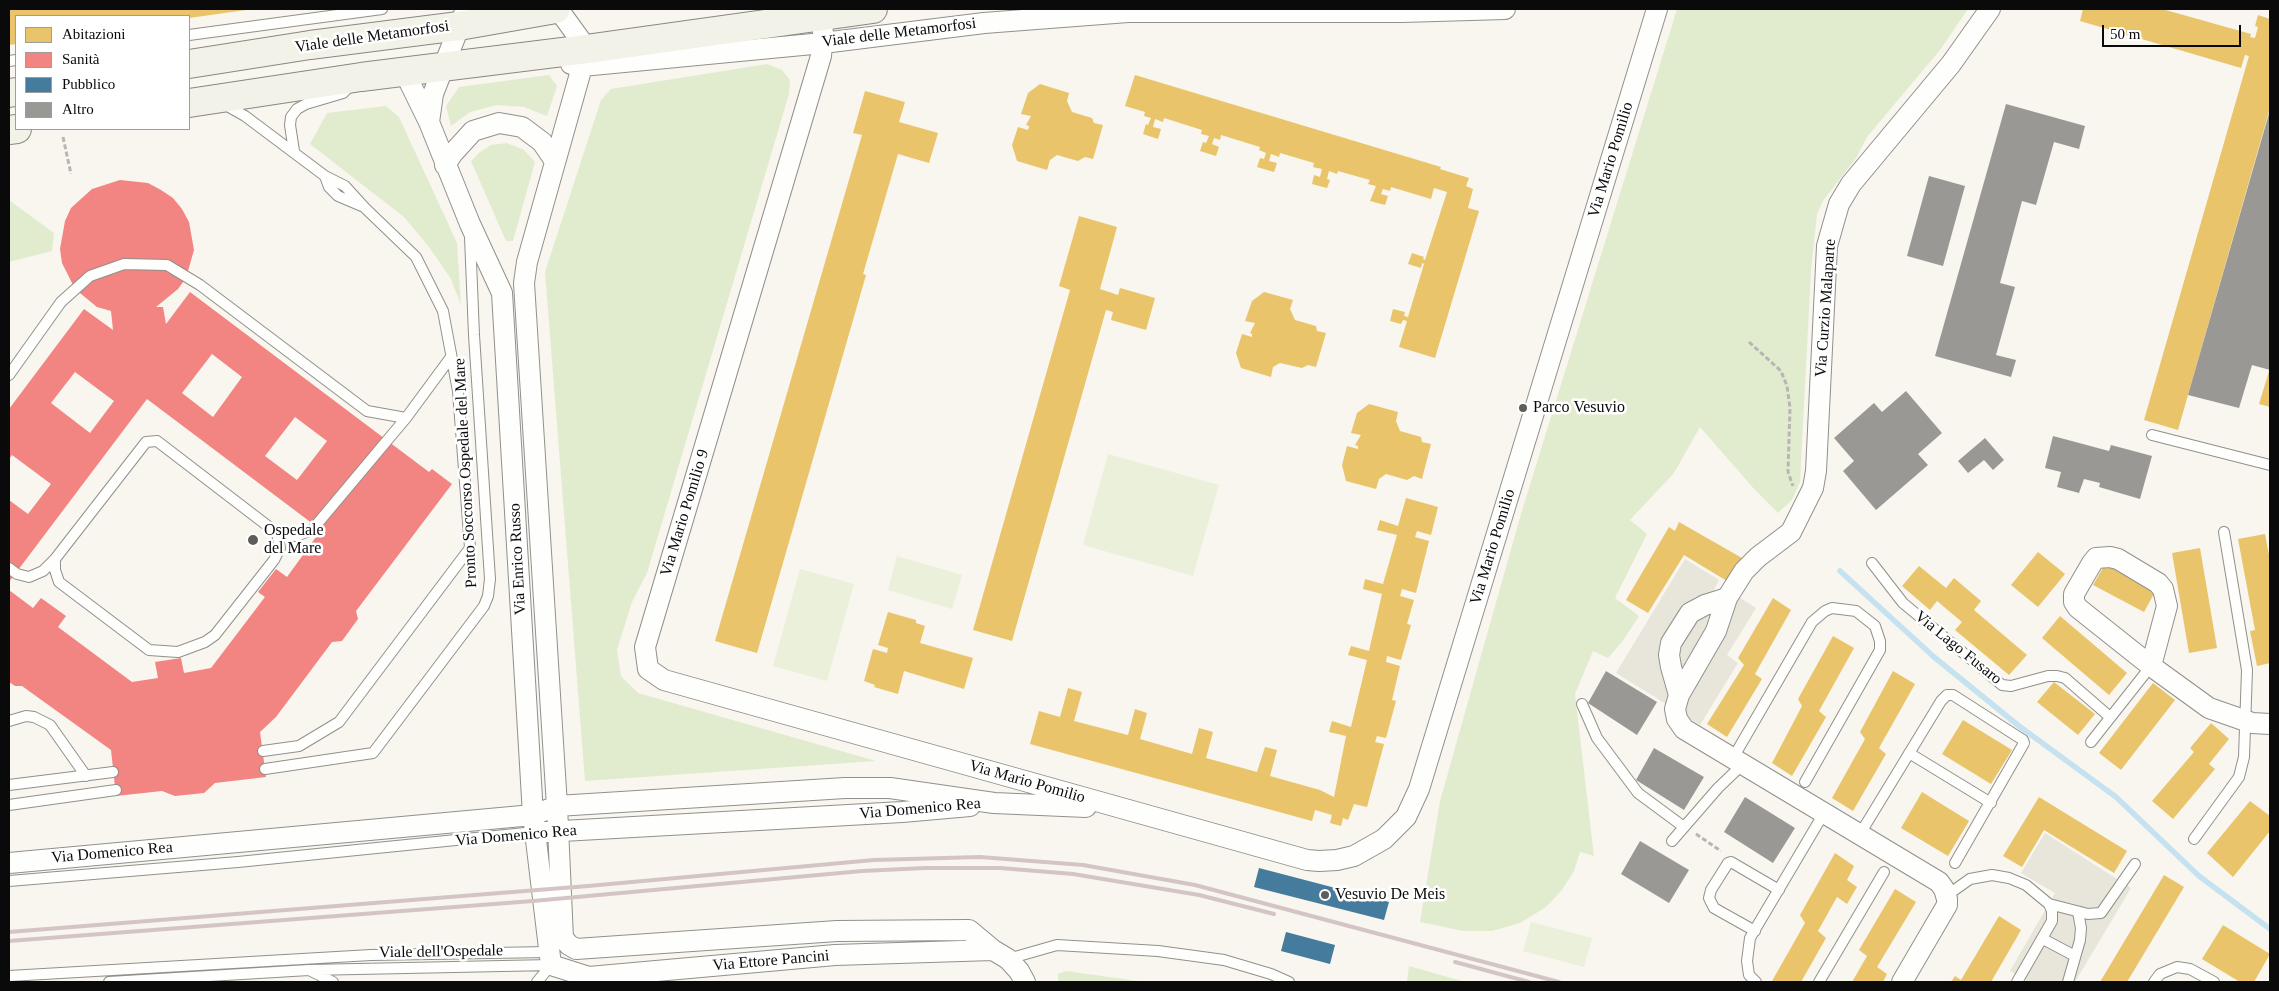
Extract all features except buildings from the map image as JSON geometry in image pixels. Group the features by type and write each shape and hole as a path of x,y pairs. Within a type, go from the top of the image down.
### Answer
{"street":[{"name":"Viale delle Metamorfosi","path":"190,64 310,45 462,17 557,9"},
{"path":"557,9 584,58"},
{"name":"Viale delle Metamorfosi","path":"584,58 821,16 873,9"},
{"name":"Viale delle Metamorfosi","path":"202,101 360,76 535,55 584,58 823,43 984,23 1128,12 1402,12 1506,9"},
{"name":"Via Mario Pomilio","path":"961,763 1307,860 1337,860 1370,848 1384,839 1406,817 1419,789 1657,9"},
{"name":"Via Curzio Malaparte","path":"1679,695 1716,631 1727,598 1744,571 1758,557 1791,532 1813,488 1816,471 1827,246 1839,204 1851,184 1951,64 1990,9"},
{"path":"821,16 823,43"},
{"name":"Via Enrico Russo","path":"429,122 433,94 462,17"},
{"name":"Via Mario Pomilio 9","path":"823,43 821,56 645,647 645,660 648,669 664,680 961,763"},
{"name":"Via Enrico Russo","path":"576,948 569,945 563,938 557,806 524,283 527,262 584,58"},
{"name":"Via Enrico Russo","path":"404,71 429,122 445,166 502,292 534,824 550,958"},
{"path":"445,166 453,153 473,131 499,124 522,127 542,142 555,161"},
{"path":"2151,666 2167,606 2163,589 2158,583 2118,559 2110,557 2096,558 2074,594 2074,602 2078,608 2151,666 2209,708 2246,721 2270,724"},
{"path":"1727,598 1705,605 1690,613 1670,643 1671,667 1679,695 1676,714 1680,725 1939,882 1946,896 1947,905 1902,982"},
{"name":"Via Mario Pomilio","path":"961,763 977,773 984,781 994,803 1083,806 1148,816"},
{"name":"Via Domenico Rea","path":"534,824 557,806 863,788 890,788 994,803"},
{"name":"Via Domenico Rea","path":"9,864 534,824 558,832 902,812 994,803"},
{"name":"Via Ettore Pancini","path":"576,948 837,931 969,930 1000,954"},
{"path":"1000,954 1019,971 1024,982"},
{"name":"Via Ettore Pancini","path":"550,958 589,977 835,956 1000,954"}],"lane":[{"path":"190,36 382,9"},
{"path":"294,151 291,142 290,125 291,117 297,109 306,104 343,93 360,76"},
{"path":"202,101 245,116 325,176 345,186 416,257 443,311 458,391 470,548 339,722 299,746 263,751"},
{"name":"Pronto Soccorso Ospedale del Mare","path":"265,769 372,753 484,606 488,596 490,579 474,335 470,224"},
{"path":"9,375 61,302 90,276 124,264 167,265 200,285 366,411 406,418"},
{"path":"9,568 17,574 30,577 43,571 146,442 157,441 277,533 296,536 312,530 406,418 451,357"},
{"path":"2152,435 2270,465"},
{"path":"2194,839 2239,777 2244,757 2246,664 2224,532"},
{"path":"55,558 55,570 59,582 149,650 178,652 205,642 215,635 274,560 280,548 277,533"},
{"name":"Via Lago Fusaro","path":"1872,563 1903,603 2002,685 2011,686 2048,676 2065,678 2110,717"},
{"path":"1672,841 1718,788 1738,761 1812,622 1825,611 1832,608 1856,611 1875,626 1880,641 1880,650 1804,782"},
{"path":"2091,742 2151,666"},
{"path":"1860,834 1944,697 1953,695 1995,724 2023,740 2024,743 1955,863"},
{"path":"1582,704 1597,738 1638,793 1684,827"},
{"path":"9,721 26,716 34,717 50,725 86,776"},
{"path":"1909,753 1991,803"},
{"path":"9,785 113,772"},
{"path":"9,805 116,790"},
{"path":"1756,982 1749,974 1747,950 1755,931 1824,813"},
{"name":"Via Domenico Rea","path":"9,880 248,861 534,824"},
{"path":"1755,931 1714,908 1709,898 1711,890 1731,862 1779,890"},
{"path":"1946,896 1970,880 1992,875 2009,878 2026,885 2049,904 2096,915 2106,910 2135,864"},
{"path":"1819,982 1884,872"},
{"path":"2017,982 2052,921 2052,911 2049,904"},
{"path":"2068,982 2081,933 2078,912"},
{"path":"2043,938 2075,956"},
{"path":"1000,954 1057,945 1158,951 1224,960 1271,974 1289,982"},
{"path":"9,976 371,955 550,958 537,982"},
{"name":"Viale dell'Ospedale","path":"109,982 550,958"},
{"path":"2154,982 2160,974 2177,967 2190,969 2214,982"},
{"name":"Viale dell'Ospedale","path":"309,970 333,982"}],"path":[{"path":"63,137 71,174"},
{"path":"1749,342 1781,371 1787,386 1790,408 1788,472 1806,505"},
{"path":"1684,827 1718,848"}],"green space":[{"path":"1677,9 1968,9 1940,50 1867,137 1856,158 1823,201 1817,214 1811,271 1800,482 1792,500 1778,513 1755,490 1700,427 1674,473 1630,520 1647,534 1615,598 1639,616 1622,642 1608,658 1593,651 1575,694 1594,856 1580,852 1574,871 1562,890 1546,907 1520,923 1492,931 1463,931 1420,922 1440,801 1521,514"},
{"path":"767,64 782,70 790,80 789,94 647,573 632,602 617,650 621,676 638,693 876,761 585,781 545,272 601,100 611,89"},
{"path":"549,75 557,86 547,116 524,107 497,105 470,112 451,126 446,106 459,87"},
{"path":"386,106 399,117 457,243 461,305 451,279 429,247 404,217 310,144 327,113"},
{"path":"507,143 524,150 535,162 513,241 506,241 471,161 491,145"},
{"path":"9,200 54,233 52,251 9,262"},
{"path":"1108,454 1219,485 1193,576 1083,545"},
{"path":"897,556 962,575 952,609 888,590"},
{"path":"800,569 854,584 827,681 773,666"},
{"path":"1531,922 1592,938 1584,967 1523,951"},
{"path":"1409,966 1465,982 1407,982"},
{"path":"1066,971 1145,982 1058,982 1058,974"}],"shaded area":[{"path":"1685,559 1719,580 1714,590 1735,603 1739,597 1756,608 1727,655 1738,663 1700,725 1616,673"},
{"path":"2045,833 2131,888 2075,982 2029,982 2010,971 2055,893 2021,873"}],"waterway":[{"path":"1840,571 1934,657 2019,726 2116,797 2199,876 2270,929"}],"railway":[{"path":"9,932 588,886 874,860 980,857 1083,865 1195,885 1559,982"},
{"path":"9,941 533,901 862,871 925,868 1000,868 1073,874 1199,895 1274,914"},
{"path":"1455,962 1529,982"}],"place":[{"name":"Parco Vesuvio","path":"1523,408"},
{"name":"Ospedale del Mare","path":"253,540"},
{"name":"Vesuvio De Meis","path":"1325,895"}]}
